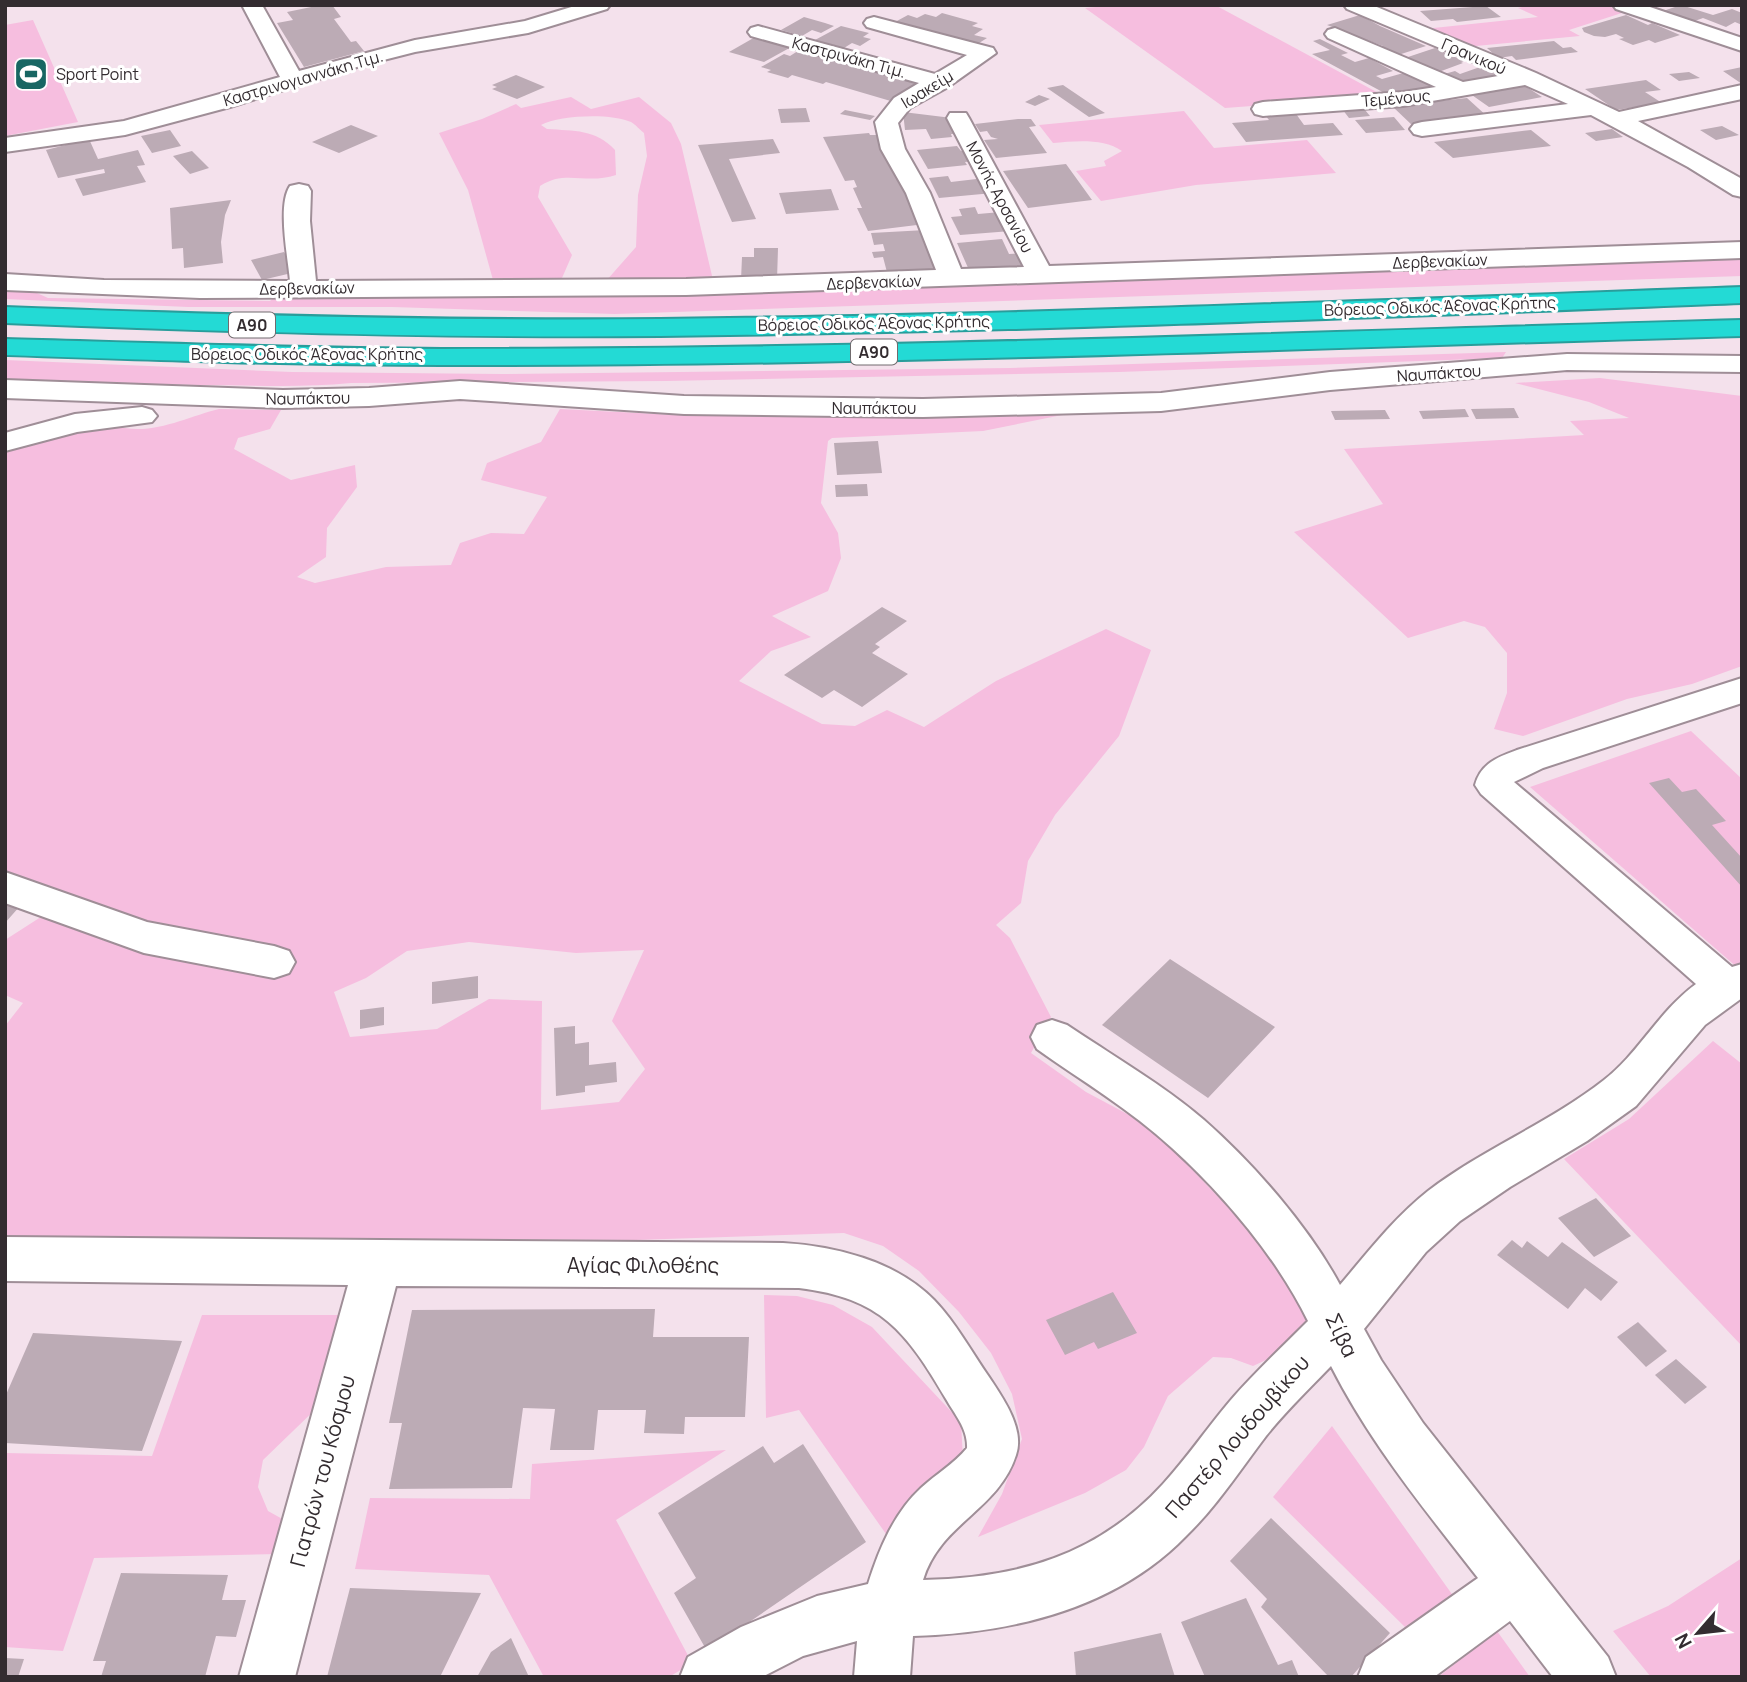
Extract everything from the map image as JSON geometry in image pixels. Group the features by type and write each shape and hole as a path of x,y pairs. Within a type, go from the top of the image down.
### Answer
{"highway":[{"name":"Βόρειος Οδικός Άξονας Κρήτης","path":"5,315 174,324 485,327 951,323 1742,295"},
{"name":"Βόρειος Οδικός Άξονας Κρήτης","path":"5,347 298,355 735,354 1166,345 1742,328"}],"street":[{"path":"252,5 292,78"},
{"name":"Καστρινογιαννάκη Τιμ.","path":"5,145 125,128 222,102 292,78 415,46 540,24 600,5"},
{"name":"Γρανικού","path":"1354,5 1594,108 1691,158 1742,190"},
{"path":"1632,7 1742,45"},
{"name":"Ιωακείμ","path":"874,23 985,53 897,108 889,115 886,126 893,149 918,193 953,279"},
{"name":"Καστρινάκη Τιμ.","path":"758,32 940,82"},
{"path":"1335,34 1462,90"},
{"name":"Τεμένους","path":"1263,108 1403,99 1528,78"},
{"path":"1617,119 1742,92"},
{"path":"1422,129 1594,108"},
{"name":"Μονής Αρσανίου","path":"958,118 1041,275"},
{"path":"299,191 297,221 304,288"},
{"name":"Δερβενακίων","path":"5,282 131,289 686,287 1742,250"},
{"name":"Ναυπάκτου","path":"5,389 318,399 460,390 661,404 923,408 1161,402 1305,384 1567,362 1742,364"},
{"path":"5,442 90,420 170,412 191,396"},
{"path":"1734,983 1494,785 1496,777 1507,768 1530,759 1742,690"},
{"path":"5,887 144,937 274,962"},
{"name":"Παστέρ Λουδουβίκου","path":"708,1677 767,1645 823,1621 887,1608 993,1603 1039,1592 1088,1574 1138,1543 1182,1503 1259,1406 1336,1326 1437,1210 1484,1177 1598,1112 1627,1088 1681,1020 1701,1002 1734,983"},
{"name":"Σίβα","path":"1052,1037 1188,1134 1222,1168 1287,1243 1317,1288 1363,1377 1405,1441 1588,1677"},
{"name":"Αγίας Φιλοθέης","path":"10,1269 377,1264 800,1265 865,1282 894,1297 919,1318 984,1415 994,1441 990,1458 982,1469 934,1513 916,1537 896,1579 887,1608"},
{"name":"Γιατρών του Κόσμου","path":"267,1677 377,1264"},
{"path":"1386,1677 1516,1584"},
{"path":"882,1677 887,1608"}],"shaded area":[{"path":"1117,5 1215,5 1384,96 1225,108 1085,8"},
{"path":"1530,5 1613,5 1628,11 1569,30 1580,36 1465,47 1424,29 1538,17 1518,8"},
{"name":"Sport Point","path":"33,20 78,122 5,136 5,25"},
{"path":"571,97 591,109 639,97 671,123 681,144 713,280 606,281 636,247 638,195 647,156 644,133 634,124 622,119 598,116 572,117 541,125 547,129 592,135 615,150 616,175 595,179 558,179 540,186 538,197 572,255 562,278 493,280 468,190 439,133 516,104 521,108"},
{"path":"1184,111 1214,148 1307,140 1336,173 1196,185 1101,201 1076,171 1106,166 1104,161 1122,151 1098,142 1053,143 1039,125"},
{"path":"1742,256 1742,276 615,314 392,307 188,307 5,299 5,287 28,289 48,298 270,301 276,296 777,293"},
{"path":"1506,352 1502,358 1119,372 294,386 5,382 5,360 292,372 501,374 1010,368"},
{"path":"1600,378 1742,396 1742,666 1692,684 1627,699 1523,736 1494,729 1507,693 1507,653 1485,627 1464,621 1408,638 1294,532 1383,504 1344,449 1584,435 1570,421 1629,418 1589,402 1515,383"},
{"path":"219,409 281,410 270,429 238,438 234,449 291,480 355,465 357,487 327,528 326,557 297,577 315,583 386,567 451,565 460,543 491,533 524,534 547,497 481,480 487,463 541,442 560,409 677,415 1082,411 983,431 832,438 828,441 821,503 838,533 841,558 828,591 772,616 811,637 771,651 739,681 822,724 855,726 887,710 924,727 996,681 1106,629 1151,650 1119,736 1055,815 1028,861 1021,903 996,925 1010,938 1051,1017 1031,1053 1086,1092 1131,1116 1165,1141 1283,1265 1311,1307 1305,1329 1277,1355 1253,1366 1231,1358 1213,1357 1168,1396 1144,1447 1126,1470 1085,1493 978,1537 1002,1494 1022,1439 1012,1394 991,1353 959,1312 919,1271 883,1246 844,1233 635,1240 5,1237 5,1026 23,1003 5,995 5,940 72,897 5,874 5,447 112,424 125,428 152,428","holes":["469,942 576,953 644,950 612,1021 645,1069 619,1102 541,1110 542,1001 489,999 437,1029 350,1037 334,992 366,978 407,951"]},
{"path":"1691,731 1742,779 1742,969 1530,787"},
{"path":"1713,1041 1742,1064 1742,1346 1564,1159 1629,1119"},
{"path":"764,1295 797,1296 833,1305 872,1327 961,1422 963,1459 886,1534 799,1410 766,1418"},
{"path":"202,1315 348,1315 322,1403 263,1460 258,1487 268,1511 286,1521 279,1554 94,1558 63,1651 5,1647 5,1453 152,1456"},
{"path":"1332,1426 1454,1597 1409,1631 1273,1497"},
{"path":"726,1450 616,1520 692,1663 669,1677 544,1677 489,1575 355,1569 370,1498 530,1499 532,1464"},
{"path":"1742,1558 1742,1677 1651,1677 1613,1631 1668,1606"},
{"path":"1497,1631 1530,1677 1438,1677"}],"building":[{"path":"332,5 341,17 334,19 351,42 356,41 364,51 304,67 277,23 293,20 287,12"},
{"path":"1681,5 1713,15 1732,9 1742,13 1742,25 1735,22 1726,27 1703,18 1692,22 1663,11"},
{"path":"1486,6 1501,17 1457,22 1453,19 1431,21 1420,11"},
{"path":"942,13 978,23 972,26 983,29 974,35 987,38 976,45 895,22 908,15 917,18 925,14 936,17"},
{"path":"1360,15 1426,46 1395,56 1377,48 1383,46 1327,25"},
{"path":"1626,15 1680,35 1655,43 1649,40 1633,45 1619,39 1624,38 1616,34 1594,36 1584,32 1582,28"},
{"path":"804,17 834,26 821,33 812,30 802,36 781,30"},
{"path":"841,26 869,33 863,37 871,39 860,46 852,43 844,48 815,40"},
{"path":"757,36 793,46 764,62 729,52"},
{"path":"1320,39 1348,53 1341,55 1355,62 1369,58 1393,71 1376,76 1382,79 1407,72 1433,86 1424,89 1427,90 1390,96 1312,54 1330,50 1313,41"},
{"path":"1554,41 1563,48 1571,47 1578,52 1516,60 1512,56 1498,58 1487,48"},
{"path":"1435,48 1464,61 1436,73 1405,58"},
{"path":"801,49 925,82 894,102 826,82 823,84 792,75 788,78 767,72 771,70 761,67 784,54 790,56"},
{"path":"1480,67 1504,78 1466,87 1441,75 1455,71 1460,74"},
{"path":"1742,67 1742,84 1723,71"},
{"path":"1689,72 1700,78 1679,81 1669,74"},
{"path":"516,75 545,87 517,99 492,89 497,87 492,85"},
{"path":"1646,80 1661,90 1645,92 1662,103 1616,110 1585,89"},
{"path":"1522,84 1542,97 1489,107 1469,93"},
{"path":"1063,85 1105,113 1089,117 1047,88"},
{"path":"1039,95 1050,99 1035,106 1025,102"},
{"path":"1467,98 1489,118 1413,126 1392,106"},
{"path":"1360,104 1370,116 1349,118 1339,105"},
{"path":"806,108 810,122 781,123 778,109"},
{"path":"845,110 875,116 870,120 840,114"},
{"path":"1294,111 1304,125 1333,123 1343,135 1246,142 1232,123 1269,120 1264,114"},
{"path":"903,112 952,118 957,134 931,139 926,129 905,130"},
{"path":"1394,117 1405,130 1366,133 1355,120"},
{"path":"1031,119 1036,126 1029,127 1047,153 996,158 984,140 998,139 991,137 987,131 980,132 975,124"},
{"path":"351,125 378,136 339,153 312,142"},
{"path":"1722,126 1739,135 1716,140 1700,130"},
{"path":"1612,129 1623,137 1596,141 1585,133"},
{"path":"170,130 181,146 152,153 141,136"},
{"path":"1531,130 1551,146 1453,158 1434,142"},
{"path":"869,133 877,135 925,224 868,231 857,208 862,208 853,188 857,187 854,180 845,181 823,137"},
{"path":"89,139 98,159 138,150 145,165 137,166 146,182 83,196 75,179 105,173 104,169 58,178 46,150"},
{"path":"773,139 780,153 729,159 756,219 732,222 698,145"},
{"path":"957,146 961,151 968,150 974,161 965,162 967,165 928,169 917,150"},
{"path":"192,151 209,168 190,174 173,156"},
{"path":"1066,164 1092,200 1028,208 1003,171"},
{"path":"948,176 951,182 985,178 993,193 939,198 929,178"},
{"path":"831,189 839,210 786,214 779,193"},
{"path":"231,200 225,215 221,242 223,263 184,268 183,248 172,249 170,208"},
{"path":"975,207 978,214 1001,212 1011,231 960,235 951,217 962,216 959,209"},
{"path":"926,230 941,272 888,276 883,257 874,258 872,252 885,251 883,244 874,245 871,233"},
{"path":"1002,239 1009,254 1024,253 1030,265 969,270 957,243"},
{"path":"754,248 778,248 777,280 741,280 742,257 754,257"},
{"path":"284,252 296,272 262,280 251,260"},
{"path":"1514,408 1519,418 1476,419 1471,409"},
{"path":"1465,409 1469,417 1423,419 1419,411"},
{"path":"1385,410 1390,419 1335,420 1331,411"},
{"path":"878,441 882,473 837,475 834,443"},
{"path":"867,484 868,496 836,497 835,485"},
{"path":"882,607 907,621 875,644 880,647 872,653 908,674 862,707 834,690 822,698 784,675"},
{"path":"1669,778 1682,792 1696,789 1726,821 1712,825 1742,858 1742,887 1649,783"},
{"path":"5,902 20,906 5,923"},
{"path":"1170,959 1275,1027 1208,1098 1102,1025"},
{"path":"478,976 478,998 432,1004 432,982"},
{"path":"384,1007 384,1025 360,1029 360,1010"},
{"path":"575,1026 575,1044 589,1042 589,1065 616,1062 617,1082 585,1086 585,1092 556,1096 554,1028"},
{"path":"1596,1198 1631,1236 1594,1257 1558,1218"},
{"path":"1512,1240 1522,1248 1527,1241 1548,1257 1562,1242 1618,1282 1601,1301 1585,1288 1568,1309 1497,1255"},
{"path":"1113,1292 1137,1333 1098,1349 1094,1342 1065,1355 1046,1320"},
{"path":"655,1309 653,1337 749,1337 745,1417 685,1417 684,1434 644,1433 646,1410 598,1410 594,1450 550,1450 555,1409 523,1408 512,1488 389,1489 402,1423 389,1423 412,1310"},
{"path":"1638,1322 1667,1351 1646,1367 1617,1337"},
{"path":"33,1333 182,1341 142,1451 5,1443 5,1397"},
{"path":"1676,1359 1707,1387 1685,1404 1655,1375"},
{"path":"803,1444 866,1542 707,1651 674,1593 696,1578 658,1513 763,1446 774,1463"},
{"path":"1271,1518 1390,1633 1351,1677 1329,1677 1261,1607 1267,1599 1230,1561"},
{"path":"121,1573 228,1575 222,1600 246,1600 236,1637 216,1636 205,1677 101,1677 106,1661 93,1661"},
{"path":"350,1588 481,1593 440,1677 327,1677"},
{"path":"1246,1598 1278,1665 1292,1660 1299,1677 1205,1677 1181,1622"},
{"path":"1161,1633 1175,1677 1076,1677 1074,1652"},
{"path":"511,1638 529,1677 477,1677 491,1652"},
{"path":"5,1658 24,1659 18,1677 5,1677"}],"place":[{"name":"Sport Point","path":"31,74"}]}
